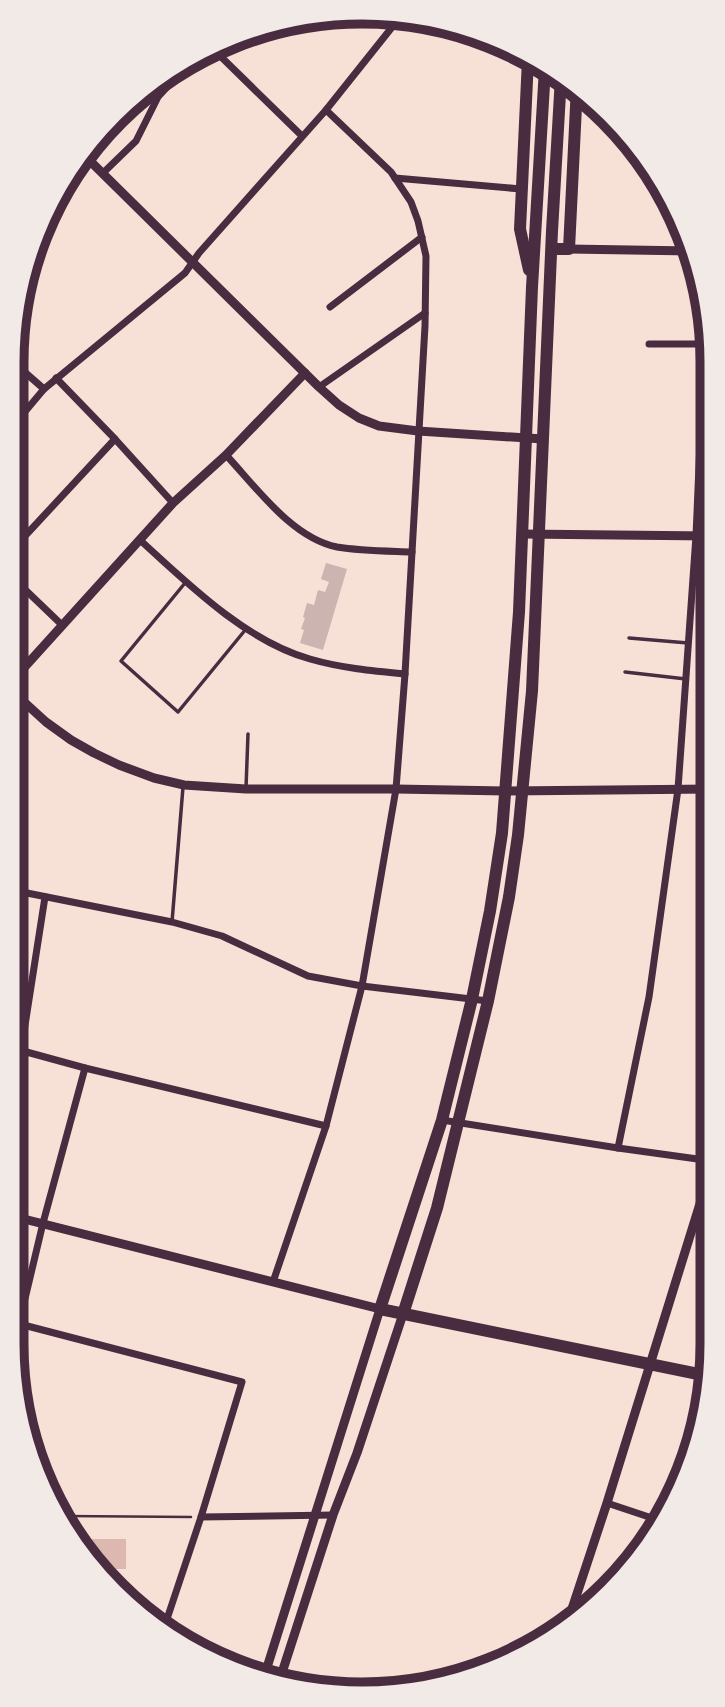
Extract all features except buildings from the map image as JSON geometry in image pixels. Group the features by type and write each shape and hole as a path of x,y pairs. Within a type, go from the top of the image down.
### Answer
{"main road":[{"path":"528,68 520,229 532,287"},
{"path":"544,78 532,287 519,612 502,833 472,999 442,1120 380,1309 699,1374"},
{"path":"403,1314 437,1208 488,1001 509,897 532,691 560,88"},
{"path":"552,249 569,249 576,101"}],"street":[{"path":"24,413 56,378 185,273 199,253 326,110 393,26"},
{"path":"220,56 302,136"},
{"path":"103,173 136,141 158,97 168,86"},
{"path":"273,1282 326,1126 362,986 396,789 425,313 426,256 411,202 391,172 326,110"},
{"path":"91,161 319,387 359,418 379,426 418,431 543,439"},
{"path":"395,178 522,189"},
{"path":"330,307 422,237"},
{"path":"569,249 682,251"},
{"path":"319,387 425,313"},
{"path":"649,344 700,344"},
{"path":"24,372 44,389"},
{"path":"24,668 173,503 226,455 305,373"},
{"path":"56,378 173,503"},
{"path":"24,537 115,439"},
{"path":"226,455 283,517 310,537 335,547 412,552"},
{"path":"618,1148 649,997 678,789 700,460"},
{"path":"522,534 700,536"},
{"path":"140,540 186,582 246,629 273,643 307,658 354,669 405,674"},
{"path":"24,589 62,625"},
{"path":"24,702 46,722 94,753 154,778 184,785 246,789 700,789"},
{"path":"24,893 172,922 222,936 308,976 362,986 488,1001"},
{"path":"24,1032 45,897"},
{"path":"24,1052 326,1126"},
{"path":"24,1293 85,1068"},
{"path":"442,1120 700,1161"},
{"path":"572,1610 700,1201"},
{"path":"24,1219 380,1309 267,1669"},
{"path":"282,1673 403,1314"},
{"path":"24,1325 242,1382 167,1620"},
{"path":"607,1503 652,1518"},
{"path":"201,1517 333,1516"}],"lane":[{"path":"186,582 121,661 178,712 246,629"},
{"path":"629,638 688,643"},
{"path":"625,673 686,679"},
{"path":"246,789 248,734"},
{"path":"172,922 184,785"}],"path":[{"path":"71,1516 201,1517"}],"shaded area":[{"path":"86,1539 126,1539 126,1569 110,1569"}]}
